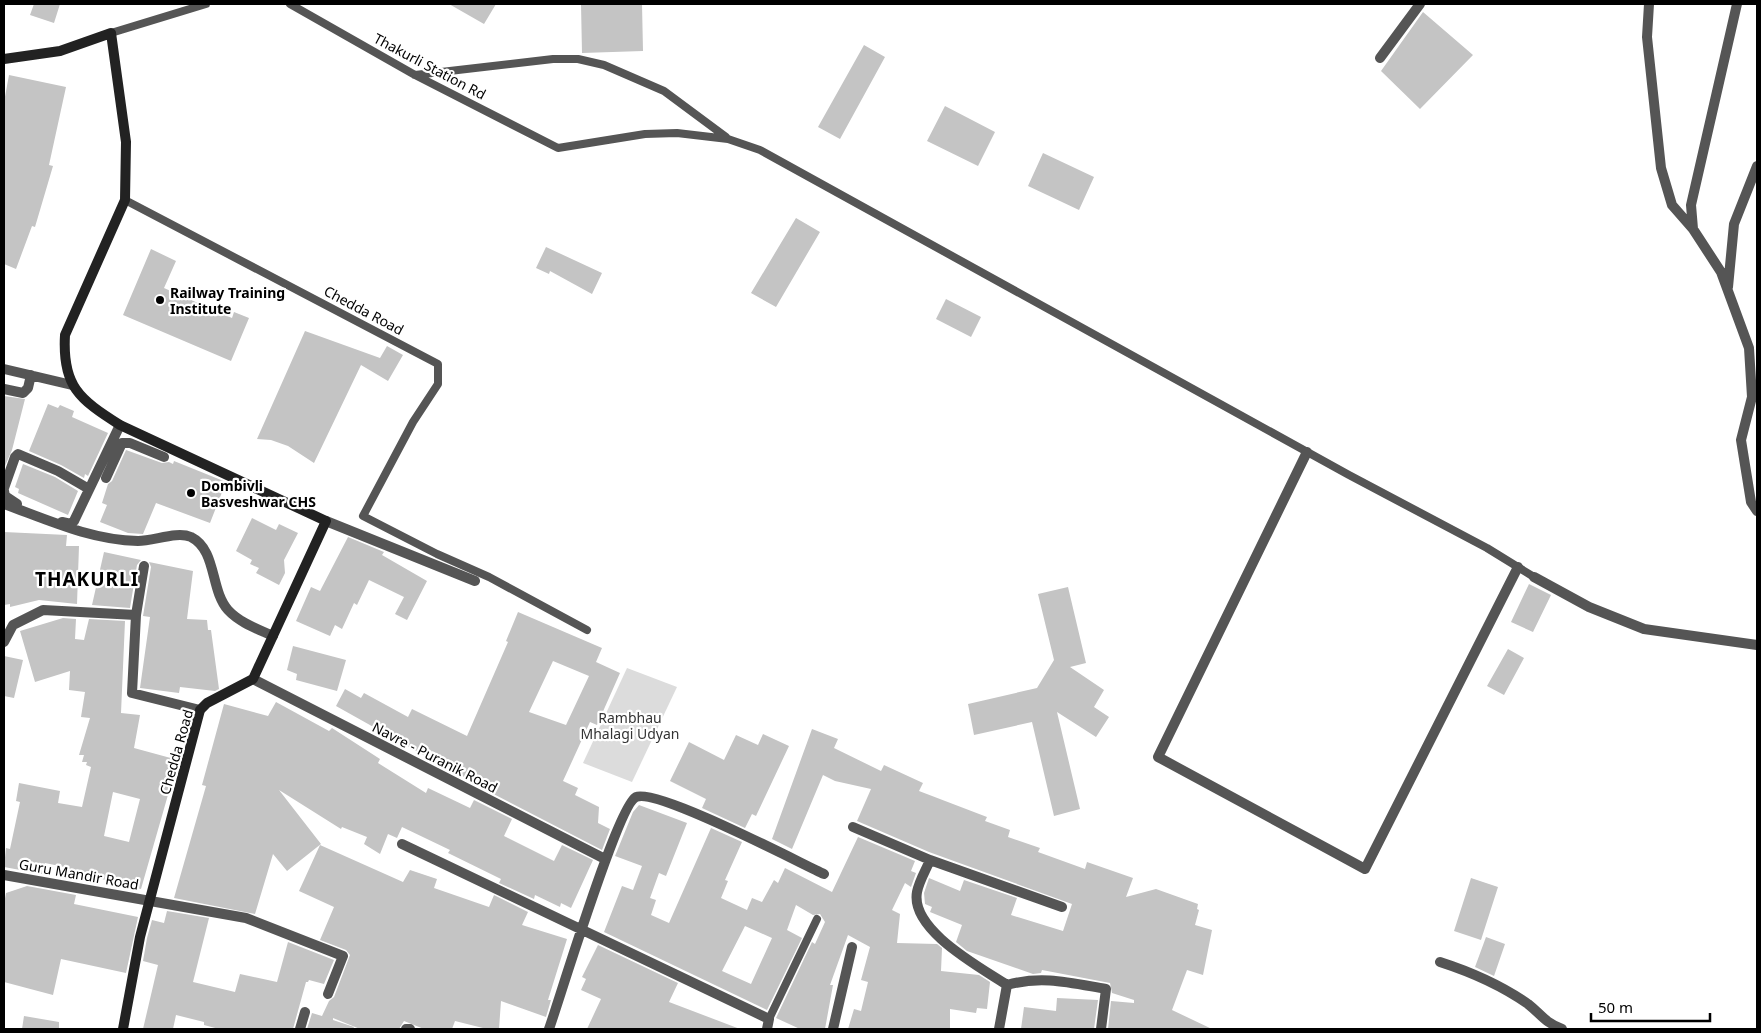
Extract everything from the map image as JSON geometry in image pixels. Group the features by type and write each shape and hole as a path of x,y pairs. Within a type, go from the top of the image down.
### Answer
{"street":[{"path":"1380,58 1420,4"},
{"path":"1649,4 1648,37 1661,168 1672,205 1693,229 1721,272 1749,348 1754,373 1752,397 1741,440 1751,502 1757,511"},
{"path":"1693,229 1691,205 1737,4"},
{"path":"4,59 60,51 111,33 126,142 125,200 65,335 64,359 72,385 93,408 120,426 150,438 326,522 475,581"},
{"path":"1728,291 1734,224 1757,166"},
{"path":"4,369 72,385"},
{"path":"4,389 23,393 28,388 31,375"},
{"path":"106,478 120,426"},
{"path":"145,449 150,438"},
{"path":"89,490 58,470 21,454 15,457 4,490 10,501 70,524 74,522 89,490 115,445 126,442 164,457"},
{"path":"1307,452 1158,758 1365,869 1518,567"},
{"path":"4,504 94,537 120,541 152,541 178,535 190,537 204,548 217,592 227,610 241,621 273,636"},
{"path":"253,679 326,522"},
{"path":"144,566 136,615 132,692 200,710"},
{"path":"1534,578 1589,607 1644,629 1757,645"},
{"path":"4,642 13,625 43,610 136,615"},
{"name":"Chedda Road","path":"123,1029 140,937 200,710 207,703 253,679"},
{"name":"Navre - Puranik Road","path":"253,679 605,860"},
{"path":"549,1029 605,860 626,807 635,797 646,795 691,811 824,874"},
{"path":"854,828 930,860 1062,907"},
{"path":"402,844 769,1018 767,1029"},
{"path":"930,860 917,892 918,911 955,952 1007,985 1024,980 1046,979 1106,990 1101,1029"},
{"name":"Guru Mandir Road","path":"4,875 246,918 343,956 328,994"},
{"path":"833,1029 852,946"},
{"path":"1440,962 1475,973 1528,1005 1547,1024 1562,1029"},
{"path":"999,1029 1007,985"},
{"path":"300,1029 305,1012"}],"lane":[{"path":"111,33 206,4"},
{"name":"Thakurli Station Rd","path":"290,4 415,75 558,148 646,134 677,133 728,138"},
{"path":"415,75 552,59 578,59 604,65 664,91 728,138 760,150 1307,452 1488,548 1534,578"},
{"name":"Chedda Road","path":"125,200 438,364 438,384 413,422 363,516 437,554 489,577 587,630"},
{"path":"769,1018 817,919"}],"green space":[{"name":"Rambhau Mhalagi Udyan","path":"627,668 677,687 632,782 583,763"}],"building":[{"path":"34,4 60,4 54,23 30,15"},
{"path":"449,4 496,4 484,24"},
{"path":"581,4 642,4 643,51 582,53"},
{"path":"1423,12 1473,55 1420,109 1381,71"},
{"path":"864,45 885,57 840,139 818,127"},
{"path":"9,75 66,87 49,165 53,166 35,227 32,226 16,269 4,264 4,102"},
{"path":"945,106 995,132 978,166 927,141"},
{"path":"1043,153 1094,177 1079,210 1028,186"},
{"path":"796,218 820,232 776,307 751,293"},
{"path":"546,247 602,273 592,294 550,271 549,274 536,268"},
{"name":"Railway Training Institute","path":"151,249 176,261 164,288 232,318 234,312 249,318 231,361 123,315"},
{"path":"946,299 981,317 971,337 936,319"},
{"path":"305,331 380,358 387,346 403,355 388,381 361,365 314,463 288,446 271,440 257,439"},
{"path":"4,396 25,399 12,450 5,466"},
{"path":"48,404 58,408 60,405 74,411 72,417 108,433 88,476 85,474 84,478 61,465 29,451"},
{"path":"126,450 162,463 169,462 173,464 174,461 226,482 210,523 156,503 143,534 128,533 100,522 107,505 102,503 108,484 112,481"},
{"path":"23,464 55,477 78,491 68,515 18,493 19,489 15,487"},
{"path":"252,518 276,530 279,524 298,533 284,560 285,573 279,585 256,573 259,568 250,564 252,560 236,551"},
{"path":"4,532 67,535 66,546 79,546 77,604 39,600 10,607 10,604 4,605"},
{"path":"348,537 384,552 382,555 427,581 407,620 395,614 404,597 369,580 357,605 354,603 342,629 335,625 330,636 296,621 311,587 320,591"},
{"path":"104,552 141,560 137,565 130,608 92,605"},
{"path":"149,562 193,571 187,619 207,620 208,630 211,630 219,689 215,691 180,687 179,693 140,688 150,617 143,616 151,567"},
{"path":"1529,584 1551,595 1533,632 1511,622"},
{"path":"1068,587 1086,663 1070,667 1104,690 1094,707 1109,717 1096,737 1057,712 1080,809 1054,816 1032,722 974,735 968,704 1037,688 1054,660 1038,594"},
{"path":"518,612 602,648 596,662 620,673 597,725 590,722 563,781 578,788 575,795 599,807 598,823 610,829 602,850 480,787 481,785 427,759 427,757 336,706 345,689 361,698 364,693 408,717 412,709 467,736 508,642 506,641","holes":["553,661 589,676 566,725 529,712"]},
{"path":"63,618 76,619 75,639 84,640 89,619 125,621 121,713 140,715 134,748 178,760 141,889 90,876 88,881 68,879 69,868 45,863 42,874 4,867 6,848 10,849 20,802 16,801 19,783 60,791 58,803 82,807 91,767 86,765 87,762 82,762 84,755 79,755 90,718 81,717 85,692 69,690 70,671 35,682 20,631","holes":["113,792 140,799 129,842 104,836"]},
{"path":"293,646 346,660 337,691 296,680 297,674 287,670"},
{"path":"1508,649 1524,658 1504,695 1487,686"},
{"path":"4,656 23,660 14,698 4,696"},
{"path":"276,702 329,731 332,728 380,759 378,763 426,793 428,788 470,808 474,800 512,819 504,836 554,861 562,845 593,860 571,908 561,903 560,907 535,895 534,899 499,883 501,879 448,853 450,850 402,827 397,838 388,834 380,854 364,844 367,837 342,827 341,829 279,790 321,844 287,871 273,854 255,914 174,898 206,786 202,785 224,704 268,716"},
{"path":"812,729 838,739 834,748 881,771 884,765 923,783 919,791 987,817 985,821 1010,830 1008,837 1040,848 1038,852 1085,869 1087,862 1133,878 1126,897 1156,889 1198,904 1197,909 1199,910 1195,925 1212,930 1203,975 1187,970 1172,1010 1212,1029 1108,1029 1111,1001 1134,1003 1134,1000 1112,993 1110,983 1042,970 1041,973 1033,974 967,951 956,942 962,925 930,912 932,907 925,904 924,893 929,878 960,891 964,880 1017,898 1011,915 1063,931 1072,904 929,852 857,821 871,789 835,781 823,775 792,849 772,839"},
{"path":"763,734 789,746 756,816 752,814 745,828 702,808 706,799 670,781 689,742 724,760 736,735 758,745"},
{"path":"639,805 687,823 666,876 659,873 650,898 656,900 651,915 669,923 711,828 742,842 725,880 728,881 721,898 747,910 752,898 762,902 774,880 778,883 785,868 832,892 858,837 915,861 911,871 916,873 911,887 905,883 892,910 900,914 897,943 937,944 942,948 941,971 979,975 990,982 987,1009 977,1008 976,1013 950,1009 950,1029 848,1029 854,1009 861,1011 868,982 861,980 870,947 848,935 830,985 833,985 825,1029 800,1029 776,1018 812,942 815,944 825,922 820,914 813,915 796,905 787,930 802,938 767,1010 604,932 622,886 633,890 642,866 615,856 633,812","holes":["745,926 772,938 751,984 722,971"]},
{"path":"320,845 403,882 410,870 437,879 434,888 489,907 494,895 528,912 522,925 567,939 548,1000 551,1000 546,1017 501,1001 499,1029 487,1029 455,1021 452,1029 424,1029 404,1021 399,1029 360,1029 333,1018 333,1020 354,1027 353,1029 307,1029 312,1013 322,1016 329,1001 334,997 350,955 346,950 320,940 334,907 299,891"},
{"path":"1471,878 1498,887 1481,940 1454,931"},
{"path":"27,886 76,895 74,904 138,917 126,973 61,959 53,995 4,982 4,904 6,893"},
{"path":"167,911 209,918 193,982 235,992 240,974 277,982 288,942 334,960 324,984 309,980 306,982 293,1029 219,1029 204,1025 204,1022 176,1015 173,1029 143,1029 158,965 143,961 147,938 152,920 164,923"},
{"path":"1486,937 1505,944 1494,976 1475,967"},
{"path":"598,945 678,983 669,1002 740,1029 587,1029 601,999 581,990 586,979 582,977"},
{"path":"1057,998 1098,1000 1094,1029 1021,1029 1024,1007 1056,1011"},
{"path":"24,1016 59,1022 59,1029 22,1029"}],"place":[{"name":"Railway Training Institute","path":"160,300"},
{"name":"Dombivli Basveshwar CHS","path":"191,493"}],"district":[{"name":"THAKURLI","path":"87,579"}]}
